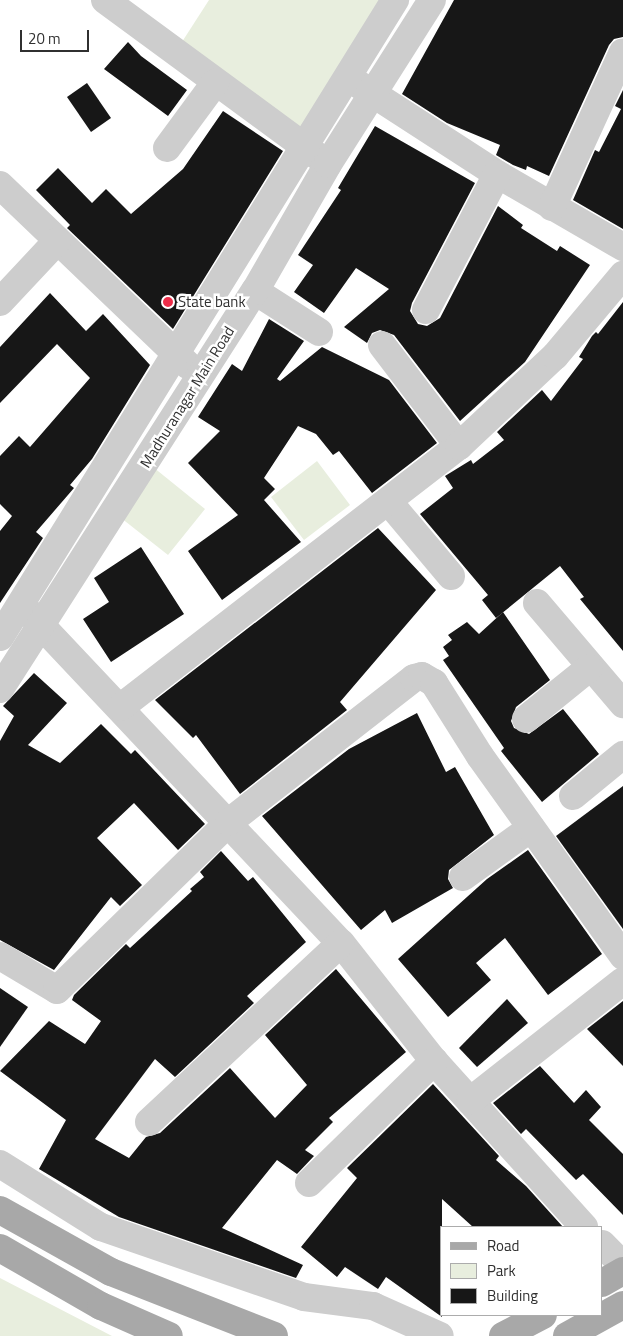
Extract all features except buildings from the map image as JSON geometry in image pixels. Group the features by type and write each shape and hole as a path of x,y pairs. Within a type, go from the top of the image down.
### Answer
{"main road":[{"path":"0,1210 111,1272 274,1336"},
{"path":"0,1248 101,1306 169,1336"},
{"path":"603,1282 623,1271"},
{"path":"567,1336 623,1305"},
{"path":"503,1336 541,1316"}],"street":[{"path":"105,0 215,83 328,164"},
{"path":"0,637 395,0"},
{"name":"Madhuranagar Main Road","path":"0,689 201,377 328,164 432,0"},
{"path":"552,207 623,52"},
{"path":"348,75 372,95 497,174 623,247"},
{"path":"167,148 215,83"},
{"path":"426,310 497,174"},
{"path":"0,185 201,377"},
{"path":"0,302 57,241"},
{"path":"121,707 459,446 555,356 623,275"},
{"path":"254,291 319,332"},
{"path":"382,345 459,446"},
{"path":"388,501 451,576"},
{"path":"537,603 589,668 619,693"},
{"path":"21,604 43,624 341,943 434,1061 583,1226"},
{"path":"526,719 589,668"},
{"path":"0,956 57,990 229,822 414,678 422,676 434,683 531,828 623,956"},
{"path":"573,796 623,755"},
{"path":"463,877 531,828"},
{"path":"149,1122 341,943"},
{"path":"470,1101 623,981"},
{"path":"309,1183 434,1061"},
{"path":"0,1164 101,1227 304,1297 373,1306 440,1336"},
{"path":"603,1245 623,1265"}],"green space":[{"path":"209,0 409,0 320,146 180,45"},
{"path":"317,461 350,505 304,540 271,497"},
{"path":"153,467 205,509 168,555 116,514"},
{"path":"0,1278 112,1336 0,1336"}],"place":[{"name":"State bank","path":"168,302"}]}
